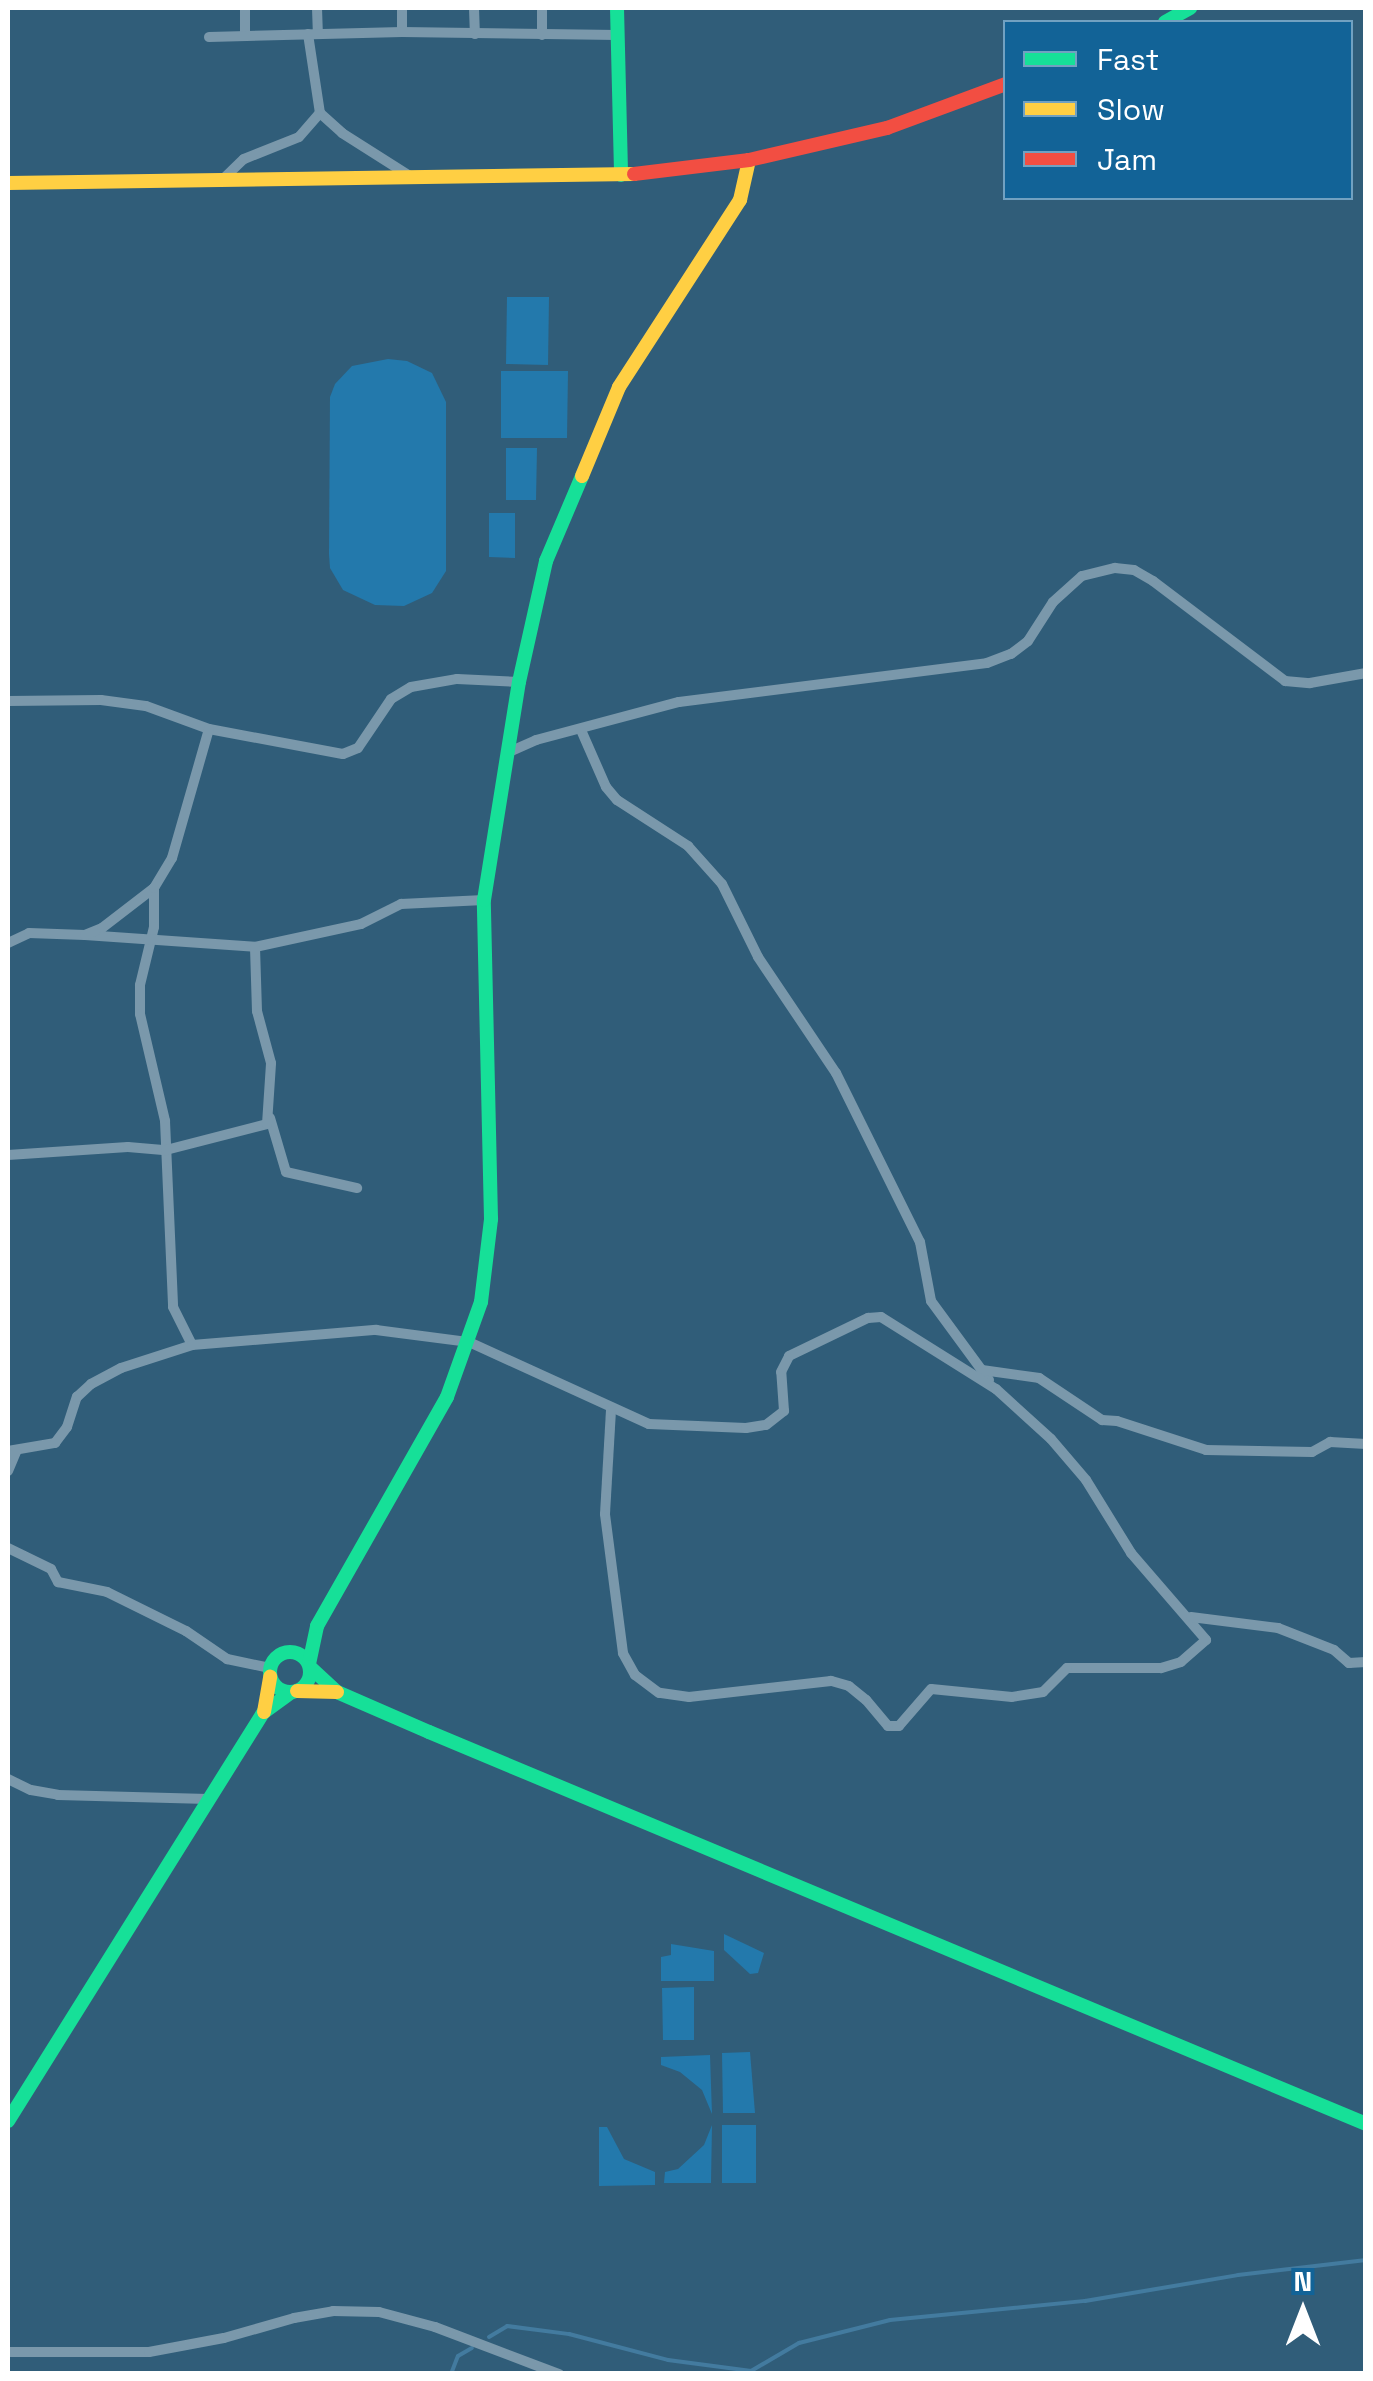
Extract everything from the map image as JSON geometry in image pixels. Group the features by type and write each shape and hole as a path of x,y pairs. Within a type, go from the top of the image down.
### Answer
{"main road":[{"path":"617,8 620,175"},
{"path":"8,184 620,175 749,160 887,128 1003,85"},
{"path":"8,2121 264,1712 309,1678 317,1626 440,1410 469,1342 485,1281 492,1218 484,900 519,682 546,561 595,436 646,339 740,200 749,160"},
{"path":"264,1712 270,1673 282,1653 317,1626"},
{"path":"282,1653 298,1653 337,1692 1366,2124"},
{"path":"270,1673 278,1689 337,1692"}],"street":[{"path":"245,8 246,36"},
{"path":"317,8 313,34 320,113 342,133 413,178"},
{"path":"402,8 402,32"},
{"path":"474,8 474,34"},
{"path":"542,8 542,35"},
{"path":"209,37 402,32 617,35"},
{"path":"222,181 244,159 299,137 320,113"},
{"path":"507,753 680,702 987,663 1028,641 1053,602 1082,576 1116,568 1134,570 1153,581 1285,681 1310,683 1366,672"},
{"path":"8,701 101,700 146,706 209,729 343,754 358,748 392,698 411,687 457,679 519,682"},
{"path":"85,935 102,928 154,888 172,858 209,729"},
{"path":"581,730 606,787 617,800 688,846 722,884 758,957 836,1073 920,1242 931,1301 996,1389"},
{"path":"154,888 152,941 140,985 140,1014 165,1121 173,1307 192,1345"},
{"path":"8,942 29,932 255,946 360,924 400,904 484,900"},
{"path":"255,946 257,1011 270,1063 270,1117 289,1175 357,1188"},
{"path":"8,1155 128,1147 166,1150 258,1128 270,1117"},
{"path":"8,1471 12,1452 54,1443 67,1427 78,1397 91,1384 122,1368 192,1345 376,1330 469,1342 611,1410 649,1424 766,1425 784,1411 781,1372 789,1356 868,1318 893,1323 996,1389 1051,1439 1086,1480 1131,1553 1191,1617 1206,1640 1181,1662 1161,1668 1067,1668 1042,1692 1012,1697 932,1688 900,1726 888,1726 849,1686 831,1681 688,1696 659,1694 635,1675 623,1653 606,1514 611,1410"},
{"path":"982,1370 1039,1378 1102,1420 1206,1450 1312,1452 1330,1442 1366,1444"},
{"path":"8,1548 52,1570 58,1582 107,1592 186,1631 227,1659 270,1673"},
{"path":"1191,1617 1278,1628 1334,1650 1349,1663 1366,1662"},
{"path":"8,1780 58,1795 208,1799"},
{"path":"8,2352 149,2352 333,2311 378,2312 435,2327 559,2374"}],"shaded area":[{"path":"507,297 549,297 548,365 506,364"},
{"path":"388,359 407,361 432,373 446,402 446,571 432,593 404,606 375,605 343,590 330,568 329,554 330,397 335,384 352,366"},
{"path":"501,371 568,371 567,438 501,438"},
{"path":"506,448 537,448 536,500 506,500"},
{"path":"489,513 515,513 515,558 489,557"},
{"path":"724,1934 764,1953 758,1973 750,1974 724,1950"},
{"path":"671,1944 714,1951 714,1981 661,1981 661,1957 671,1955"},
{"path":"694,1987 694,2040 663,2040 662,1988"},
{"path":"750,2052 755,2113 723,2113 722,2053"},
{"path":"710,2055 712,2114 702,2090 680,2072 661,2065 661,2057"},
{"path":"712,2125 711,2183 664,2183 665,2172 678,2169 704,2145"},
{"path":"722,2125 756,2125 756,2183 722,2183"},
{"path":"599,2127 607,2127 624,2159 655,2172 655,2185 599,2186"}],"waterway":[{"path":"489,2337 507,2326 569,2334 668,2360 751,2371 799,2343 890,2320 1085,2301 1238,2275 1366,2260"},
{"path":"451,2374 458,2356 472,2348"}],"traffic: fast":[{"path":"617,8 621,175"},
{"path":"1169,20 1190,8"},
{"path":"309,1664 317,1626 447,1397 481,1302 491,1219 484,900 519,682 546,561 582,476"},
{"path":"290,1652 304,1658 310,1672 304,1686 290,1692 276,1686 270,1672 276,1658 290,1652"},
{"path":"310,1667 337,1692 429,1732 1366,2124"},
{"path":"8,2121 264,1712 292,1692"}],"traffic: slow":[{"path":"582,476 619,387 740,200 749,160"},
{"path":"8,183 634,174"},
{"path":"264,1712 270,1677"},
{"path":"297,1691 337,1692"}],"traffic: jam":[{"path":"634,174 749,160 887,128 1003,85"}]}
